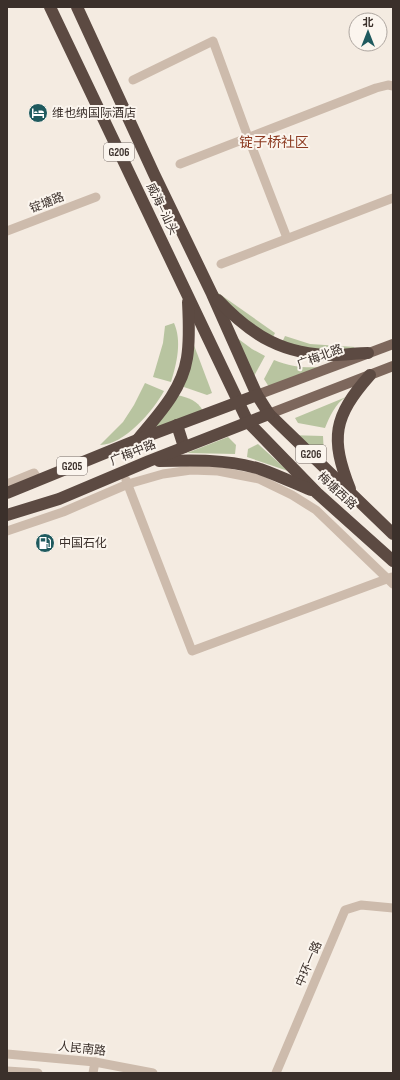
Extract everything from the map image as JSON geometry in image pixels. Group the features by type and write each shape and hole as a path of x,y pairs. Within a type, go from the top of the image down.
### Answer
{"highway":[{"name":"威海—汕头","path":"50,7 248,422"},
{"name":"威海—汕头","path":"77,7 154,174 212,294 257,395 269,414"},
{"path":"212,294 233,316 254,333 278,345 306,353 334,355 368,352"},
{"path":"137,440 169,400 180,381 186,359 188,343 188,297"},
{"path":"352,494 342,468 339,454 338,427 342,416 356,390 370,375"},
{"name":"广梅中路","path":"7,493 137,440 257,395"},
{"name":"广梅中路","path":"7,515 59,500 149,461 269,414"},
{"name":"梅塘西路","path":"269,414 393,534"},
{"name":"梅塘西路","path":"248,422 317,493 393,561"},
{"path":"177,425 184,447"},
{"path":"149,461 190,460 225,462 258,469 317,493"}],"main road":[{"name":"广梅北路","path":"257,395 368,352 393,344"},
{"path":"269,414 393,366"}],"street":[{"path":"133,80 213,41 248,138 287,238"},
{"path":"180,164 376,88 388,85 393,86"},
{"name":"锭塘路","path":"7,231 96,197"},
{"path":"220,264 393,198"},
{"path":"7,531 63,512 128,484 162,474 191,470 218,471 259,479 292,495 316,510 391,580 192,651 128,484 123,472"},
{"path":"7,484 34,473 38,480"},
{"name":"中环一路","path":"276,1073 345,910 361,905 393,908"},
{"name":"人民南路","path":"7,1054 95,1062 153,1073"},
{"path":"93,1073 95,1062"},
{"path":"7,1071 38,1073"}],"green space":[{"path":"214,290 275,333 269,345"},
{"path":"174,323 178,337 178,352 171,382 153,377 163,343 165,326"},
{"path":"233,335 252,349 265,356 254,376"},
{"path":"285,336 310,344 355,347 348,351 279,349"},
{"path":"192,340 212,393 207,395 181,386"},
{"path":"274,360 298,366 322,367 269,387 264,379"},
{"path":"145,383 164,391 153,408 137,426 128,433 109,444 100,445 123,422 134,405"},
{"path":"177,395 192,400 198,404 203,411 149,432"},
{"path":"346,397 336,407 325,428 298,423 295,418"},
{"path":"287,435 323,436 326,468"},
{"path":"228,437 236,445 235,454 187,453"},
{"path":"258,444 288,471 247,457 248,449"}],"place":[{"name":"维也纳国际酒店","path":"38,113"},
{"name":"中国石化","path":"45,543"}],"district":[{"name":"锭子桥社区","path":"274,142"}]}
